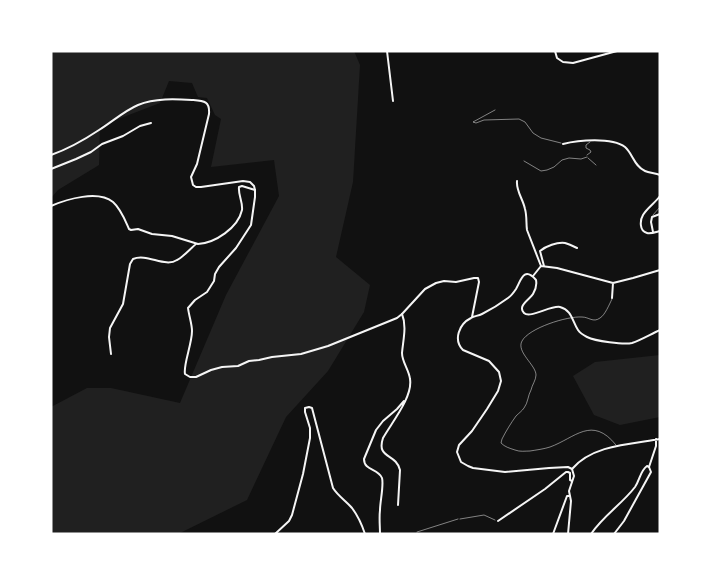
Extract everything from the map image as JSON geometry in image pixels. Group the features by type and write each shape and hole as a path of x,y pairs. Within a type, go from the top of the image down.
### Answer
{"street":[{"path":"387,51 393,101"},
{"path":"556,51 557,58 564,62 573,63 616,51"},
{"path":"51,155 82,141 139,104 170,99 200,100 208,104 209,114 191,177 193,185 201,187 243,181 250,182 254,186 255,196 251,225 236,248 219,267 214,281 207,292 190,304 188,308 192,331 184,369 185,374 190,377 196,377 216,368 238,366 249,361 309,352 349,338 402,314 425,289 436,282 456,282 478,278 479,282 472,317"},
{"path":"51,169 91,152 102,144 140,126 151,123"},
{"path":"563,144 583,140 621,145 639,167 660,175"},
{"path":"517,181 517,187 525,208 527,230 541,266"},
{"path":"51,206 92,195 110,200 122,214 131,230 138,229 152,234 172,236 196,244 202,244 221,236 238,220 242,210 239,187 242,186 255,190"},
{"path":"660,196 642,215 640,221 644,231 648,233 660,231"},
{"path":"654,232 651,222 652,217 660,214"},
{"path":"544,266 540,251 544,248 564,243 577,248"},
{"path":"111,354 110,328 123,304 132,259 141,257 171,262 178,260 196,244"},
{"path":"541,266 613,282 660,270"},
{"path":"533,276 541,266"},
{"path":"572,468 505,472 473,468 461,462 457,452 459,445 487,409 498,391 500,380 499,372 489,361 463,350 457,339 461,329 472,317 484,313 508,298 516,290 522,276 528,274 533,276 537,284 531,297 523,305 524,313 529,315 552,307 559,307 568,310 579,331 585,337 622,344 634,342 660,330"},
{"path":"612,298 613,282"},
{"path":"398,505 399,465 394,459 384,454 382,443 406,400 410,386 402,355 404,321 402,314"},
{"path":"380,534 379,512 382,480 378,472 366,466 364,459 376,430 406,400"},
{"path":"275,534 289,521 292,515 303,474 310,438 310,428 305,408 309,407 312,408 332,488 352,508 359,518 365,534"},
{"path":"572,468 589,455 617,446 660,438"},
{"path":"614,534 624,521 651,472 649,467 656,446 656,439"},
{"path":"591,534 599,523 636,486 644,468 646,466 649,467"},
{"path":"568,534 571,502 569,491 574,476 572,468"},
{"path":"498,521 545,489 566,472 570,473 570,480 572,481"},
{"path":"553,534 567,496 570,496"}],"lane":[{"path":"495,110 474,122 519,119 525,122 533,133 541,138 563,144"},
{"path":"524,161 541,171 547,170 562,160 587,157 588,153 591,152 586,146 590,141"},
{"path":"587,157 596,165"},
{"path":"652,217 660,207"},
{"path":"612,298 602,318 597,320 582,317 572,318 545,326 528,334 522,341 521,346 535,370 536,378 525,407 514,419 501,443 519,452 533,450 550,446 588,430 607,436 617,446"},
{"path":"417,532 458,519"}],"path":[{"path":"458,519 484,514 498,521"}],"shaded area":[{"path":"51,51 354,51 360,65 353,182 336,257 370,285 364,312 328,371 286,417 247,500 178,534 51,534 51,407 87,388 111,388 180,403 226,295 279,196 274,160 211,167 221,119 215,115 207,98 198,97 192,83 169,81 160,103 100,126 99,165 58,190 51,198"},
{"path":"660,355 660,417 620,425 594,415 573,376 595,362"}]}
